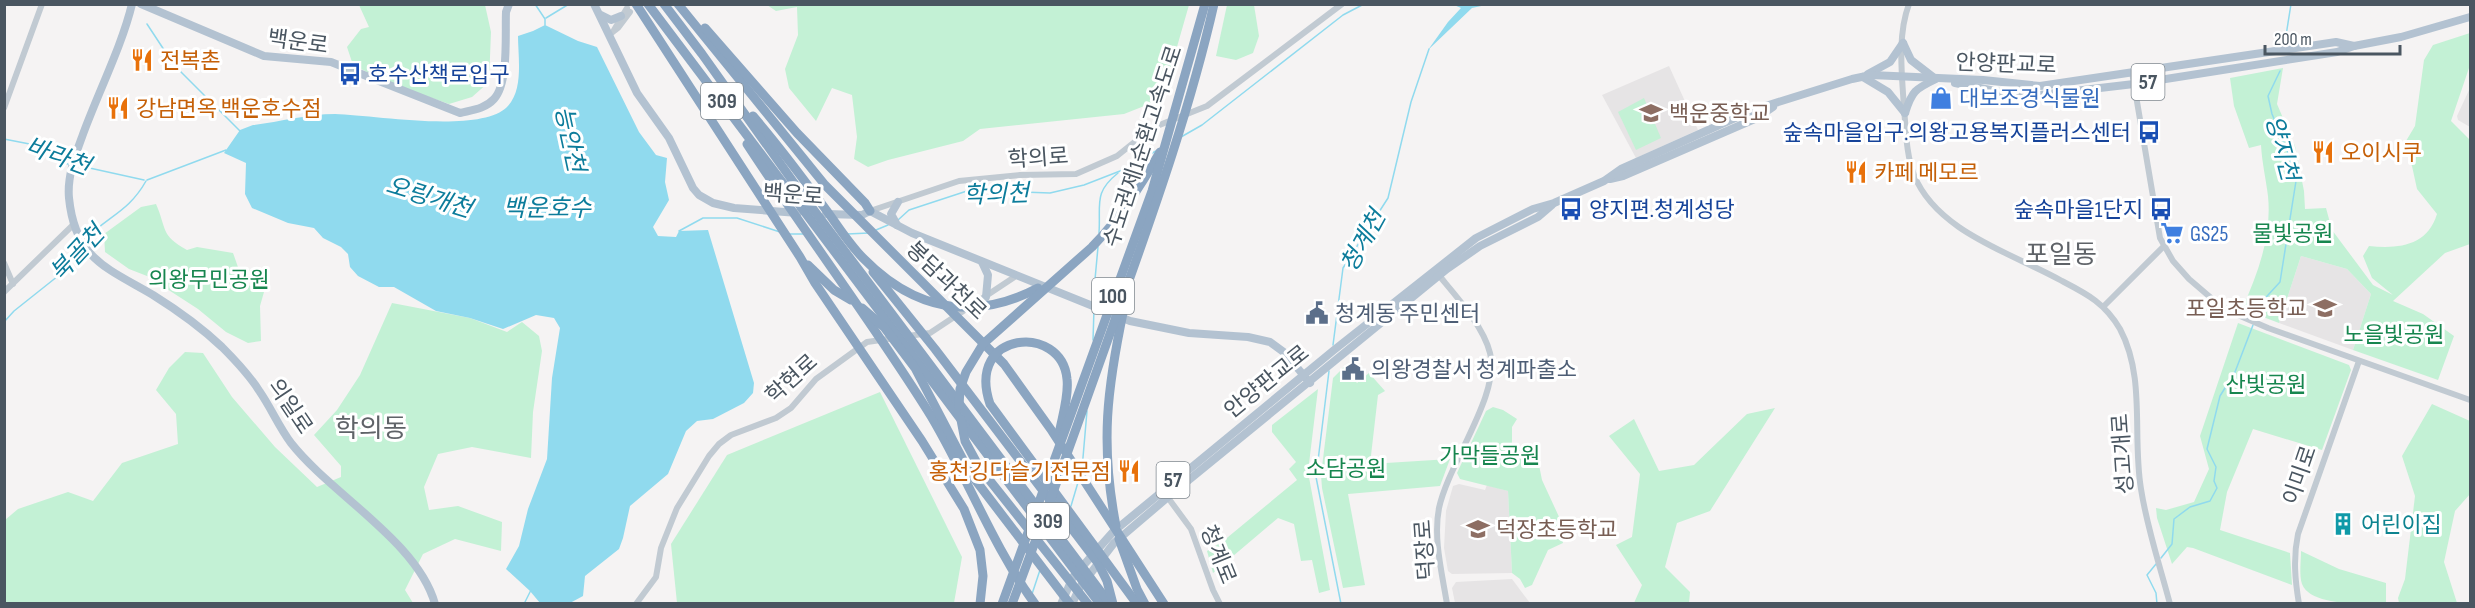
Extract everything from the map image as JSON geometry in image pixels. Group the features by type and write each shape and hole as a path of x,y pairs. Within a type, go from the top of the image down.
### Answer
{"highway":[{"name":"309","path":"648,4 703,76 803,195"},
{"name":"309","path":"664,4 803,195 918,361 996,457 1095,591 1100,603"},
{"name":"봉담과천로","path":"678,4 825,185 862,225 1004,364 1052,431 1164,603"},
{"path":"685,4 796,133 865,203 870,211"},
{"name":"수도권제1순환고속도로","path":"1002,603 1152,191 1206,4"},
{"name":"수도권제1순환고속도로","path":"1012,603 1066,460 1131,274 1190,99 1214,4"},
{"path":"631,8 762,198 815,283 922,441 964,509 980,550 983,576 980,603"},
{"path":"703,76 781,196 932,418 1002,556 1035,603"},
{"path":"1088,603 979,467 965,441 959,408 960,389 966,372 983,344 1092,247 1118,217 1140,187 1169,135"},
{"path":"803,195 862,257 1098,563 1107,580 1112,603"},
{"path":"800,257 834,290 863,309 884,327 918,361 970,472 1071,603"},
{"path":"862,257 895,285 912,295 957,308 991,306 1011,301 1052,281"},
{"path":"1131,274 1108,394 1106,458 1116,525 1137,603"},
{"path":"1055,457 1067,379 1060,359 1050,349 1039,344 1017,342 995,354 987,367 984,379 990,404 1005,427 1133,591 1145,603"},
{"name":"309","path":"1095,591 1112,603"}],"main road":[{"path":"74,228 68,196 74,159 132,4"},
{"name":"백운로","path":"141,4 264,56 330,62 460,112 480,109 495,99 503,84 506,12 509,4"},
{"name":"백운로","path":"594,4 611,32 637,93 669,138 693,188 703,198 734,208 836,215 862,214 870,211"},
{"path":"600,15 611,20 621,16"},
{"name":"안양판교로","path":"1938,79 2010,94 2040,95 2134,84 2337,52 2470,17"},
{"name":"안양판교로","path":"1071,603 1080,587 1114,543 1165,493 1320,375 1476,238 1533,209 1554,203 1604,181 1621,170 1753,110 1863,77 1902,75 2040,86 2336,42 2354,46"},
{"path":"1903,43 1890,62 1863,77 1888,92 1905,113"},
{"path":"1903,43 1911,60 1938,79"},
{"path":"1905,113 1910,95 1914,90 1938,79"},
{"path":"890,219 891,209 898,202"},
{"path":"870,211 890,219 912,233 1130,321 1189,333 1248,337 1270,342 1285,353 1310,383"},
{"name":"의일로","path":"74,228 91,256 106,269 178,312 221,347 250,378 291,443 409,556 422,572 435,603"},
{"path":"982,262 988,283 986,297"},
{"name":"안양판교로","path":"1061,603 1073,577 1094,552 1320,360 1437,273"}],"street":[{"path":"4,108 42,4"},
{"name":"학의로","path":"870,211 959,181 1020,175 1076,174 1117,156 1152,128 1207,106 1342,4"},
{"name":"성고개로","path":"1909,4 1903,43 1902,75 1908,155 1915,176 1929,201 1960,229 2038,268 2104,306 2128,347 2135,369 2136,443 2140,488 2170,603"},
{"path":"611,32 621,16 631,8"},
{"path":"611,32 618,28 631,8"},
{"path":"2132,72 2157,225 2164,246 2173,261 2202,292 2224,309 2254,322 2470,400"},
{"path":"4,292 74,228"},
{"path":"2104,306 2164,246"},
{"path":"4,263 13,284"},
{"name":"덕장로","path":"1437,273 1486,341 1492,364 1487,394 1452,469 1439,510 1438,557 1447,603"},
{"name":"학현로","path":"636,603 656,577 661,548 677,508 719,444 731,435 776,418 791,408 822,373 867,342 930,333 1016,276"},
{"name":"이미로","path":"2299,603 2295,584 2294,557 2298,534 2359,361"},
{"name":"청계로","path":"1165,493 1191,529 1220,603"}],"shaded area":[{"name":"백운중학교","path":"1669,66 1698,130 1636,158 1602,95"},
{"path":"2470,88 2470,127 2458,120 2457,116"},
{"name":"포일초등학교","path":"2301,256 2347,269 2371,294 2353,350 2279,323"},
{"name":"덕장초등학교","path":"1459,484 1485,490 1487,485 1508,491 1512,573 1452,574 1448,571 1444,548 1446,511 1453,486"},
{"path":"1512,579 1530,603 1455,603 1452,588 1456,582"}],"green space":[{"path":"359,5 485,5 491,32 489,82 472,97 449,104 389,83 353,65 347,47 361,29 369,27"},
{"path":"767,5 1189,5 1162,99 1124,114 980,129 963,141 868,167 854,159 857,137 852,95 832,88 816,121 789,88 785,69 798,35 797,7 776,11"},
{"path":"1227,5 1254,5 1259,36 1253,53 1236,60 1216,56"},
{"path":"2470,33 2470,65 2451,121 2470,140 2470,244 2445,253 2393,301 2423,314 2454,336 2438,380 2353,350 2371,294 2347,269 2301,256 2279,323 2242,309 2266,240 2269,211 2261,145 2249,148 2234,106 2230,78 2283,68 2277,104 2295,146 2304,191 2305,209 2326,208 2332,230 2373,285 2393,295 2372,278 2363,256 2369,246 2401,246 2419,239 2432,225 2437,214 2417,189 2412,166 2403,146 2415,126 2424,60 2433,45"},
{"path":"1644,98 1661,138 1636,150 1618,112"},
{"name":"의왕무민공원","path":"156,204 168,235 178,245 187,250 197,247 233,253 247,283 264,292 260,306 261,341 248,343 226,332 198,309 147,276 129,269 105,252 104,234 141,207"},
{"path":"392,303 470,318 507,332 522,322 539,336 542,351 533,412 531,458 472,447 438,454 424,487 429,510 458,506 502,522 501,551 455,539 423,554 405,590 413,603 5,604 5,520 18,509 68,492 93,501 122,463 178,444 176,414 156,390 169,368 185,352 203,353 232,397 275,447 317,487 341,477 341,466 314,435 337,410 360,375"},
{"name":"산빛공원","path":"2238,323 2349,365 2351,370 2322,450 2253,429 2227,492 2220,530 2290,553 2292,585 2193,548 2187,547 2172,564 2157,518 2156,508 2166,510 2194,502 2209,469 2200,436"},
{"name":"소담공원","path":"1346,365 1346,371 1357,383 1369,373 1385,391 1378,395 1370,464 1450,459 1440,486 1348,494 1365,585 1343,588 1321,475 1333,378"},
{"path":"1318,389 1308,472 1330,590 1319,593 1312,560 1301,561 1294,524 1278,518 1213,573 1207,551 1222,542 1297,480 1289,469 1296,462 1272,432 1272,425"},
{"path":"880,392 962,557 954,603 677,603 671,544 727,455"},
{"path":"2432,404 2470,421 2470,494 2455,511 2444,562 2457,603 2399,603 2398,598 2405,579 2415,496 2402,456"},
{"name":"가막들공원","path":"1493,407 1517,419 1512,427 1512,444 1539,465 1542,480 1560,519 1563,543 1548,550 1532,585 1525,588 1520,579 1512,573 1508,491 1460,479 1457,473 1486,411"},
{"path":"1775,408 1710,511 1677,523 1665,567 1690,592 1689,603 1634,603 1642,585 1616,545 1632,537 1640,474 1609,436 1634,419 1659,471 1694,465 1747,414"},
{"path":"2301,551 2339,569 2386,583 2386,603 2340,602 2316,597 2302,584"}],"water":[{"path":"1454,5 1486,5 1472,8 1428,50 1461,8"},
{"name":"백운호수","path":"545,25 578,41 597,47 639,132 656,155 667,158 665,182 669,200 653,227 658,236 676,237 679,231 708,230 754,383 753,393 744,403 713,419 697,421 686,431 668,474 630,506 619,549 585,576 583,596 570,603 540,603 506,569 519,546 528,509 547,459 552,378 560,328 554,318 536,315 503,329 470,318 436,311 394,287 379,287 358,276 350,267 348,254 341,247 323,238 314,228 288,223 252,208 245,194 246,163 224,153 240,130 253,125 325,114 426,121 474,120 493,115 507,107 516,92 519,73 518,36"}],"waterway":[{"name":"능안천","path":"535,4 545,19 545,25"},
{"path":"546,18 569,4"},
{"name":"학의천","path":"1181,137 1202,125 1343,15 1364,4"},
{"name":"양지천","path":"2285,42 2291,4"},
{"name":"오링개천","path":"147,24 174,65 240,131"},
{"name":"청계천","path":"1333,345 1343,268 1388,198 1411,102 1429,49"},
{"name":"양지천","path":"2254,320 2257,307 2280,282 2296,181 2287,150 2272,114 2268,96 2280,71"},
{"name":"바라천","path":"4,139 45,147 59,162 68,164"},
{"path":"147,180 226,150"},
{"name":"학의천","path":"898,220 909,210 970,190 1050,193 1084,185 1120,171 1156,151"},
{"name":"바라천","path":"76,165 144,180"},
{"path":"1099,233 1099,207 1102,193 1110,180 1118,173"},
{"name":"북골천","path":"85,240 125,207 146,181"},
{"name":"학의천","path":"679,231 703,218 737,218 780,232"},
{"name":"학의천","path":"876,230 888,225"},
{"name":"학의천","path":"847,234 869,233"},
{"name":"학의천","path":"790,234 803,234"},
{"name":"북골천","path":"4,322 14,311 58,276 80,246"},
{"path":"1093,301 1098,247"},
{"path":"1093,340 1094,309"},
{"name":"양지천","path":"2161,558 2172,544 2174,519 2190,507 2210,501 2217,488 2214,481 2216,467 2207,449 2220,396 2235,372 2253,325"},
{"name":"청계천","path":"1329,371 1316,477 1341,604"},
{"path":"1082,469 1087,411"},
{"path":"1071,506 1079,479"},
{"name":"양지천","path":"2156,564 2147,575 2156,593 2157,604"},
{"path":"1032,594 1040,570"},
{"path":"524,604 531,590"}],"place":[{"name":"전복촌","path":"142,60"},
{"name":"호수산책로입구","path":"350,74"},
{"name":"대보조경식물원","path":"1941,98"},
{"name":"강남면옥 백운호수점","path":"118,108"},
{"name":"백운중학교","path":"1651,113"},
{"name":"숲속마을입구.의왕고용복지플러스센터","path":"2149,132"},
{"name":"오이시쿠","path":"2323,152"},
{"name":"카페 메모르","path":"1856,172"},
{"name":"양지편.청계성당","path":"1571,209"},
{"name":"숲속마을1단지","path":"2161,209"},
{"name":"GS25","path":"2172,233"},
{"name":"포일초등학교","path":"2325,308"},
{"name":"청계동 주민센터","path":"1317,313"},
{"name":"의왕경찰서 청계파출소","path":"1353,369"},
{"name":"홍천깅다슬기전문점","path":"1129,471"},
{"name":"어린이집","path":"2343,524"},
{"name":"덕장초등학교","path":"1478,529"}],"district":[{"name":"포일동","path":"2061,254"},
{"name":"학의동","path":"371,428"}],"park label":[{"name":"물빛공원","path":"2293,233"},
{"name":"노을빛공원","path":"2394,334"}]}
